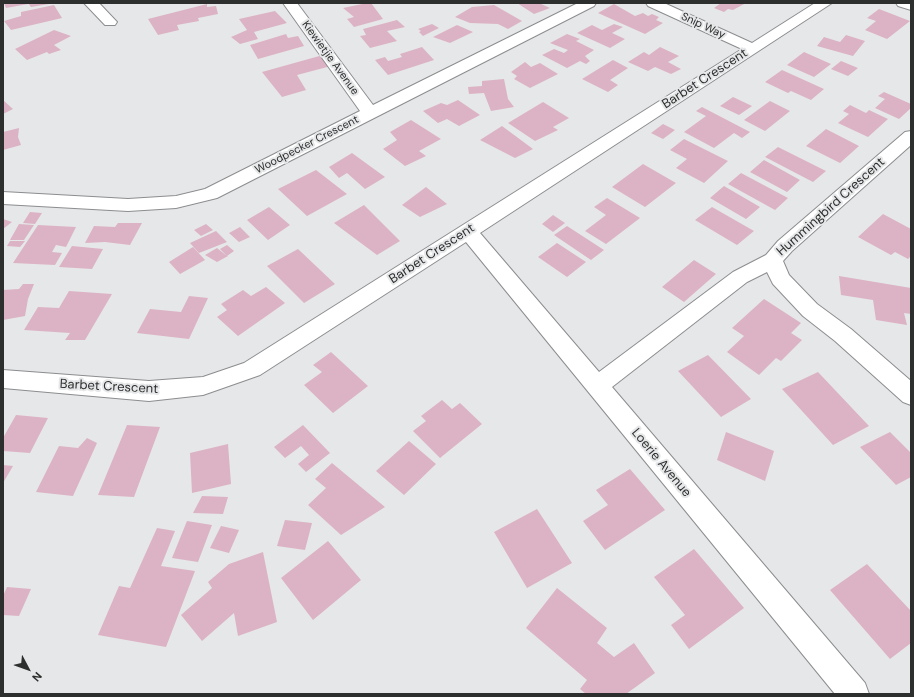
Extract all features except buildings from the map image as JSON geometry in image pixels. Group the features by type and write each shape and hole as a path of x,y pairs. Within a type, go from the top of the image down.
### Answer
{"street":[{"path":"91,3 110,22"},
{"name":"Woodpecker Crescent","path":"3,198 128,205 176,202 210,194 272,164 370,112 590,3"},
{"name":"Snip Way","path":"654,3 753,49"},
{"name":"Barbet Crescent","path":"3,379 149,391 203,386 252,369 825,3"},
{"path":"903,3 911,6"},
{"name":"Kiewietjie Avenue","path":"297,5 370,112"},
{"name":"Hummingbird Crescent","path":"911,136 790,241 773,260 780,279 810,310 843,335 911,395"},
{"name":"Loerie Avenue","path":"468,231 854,694"},
{"path":"597,386 740,277 773,260"}]}
